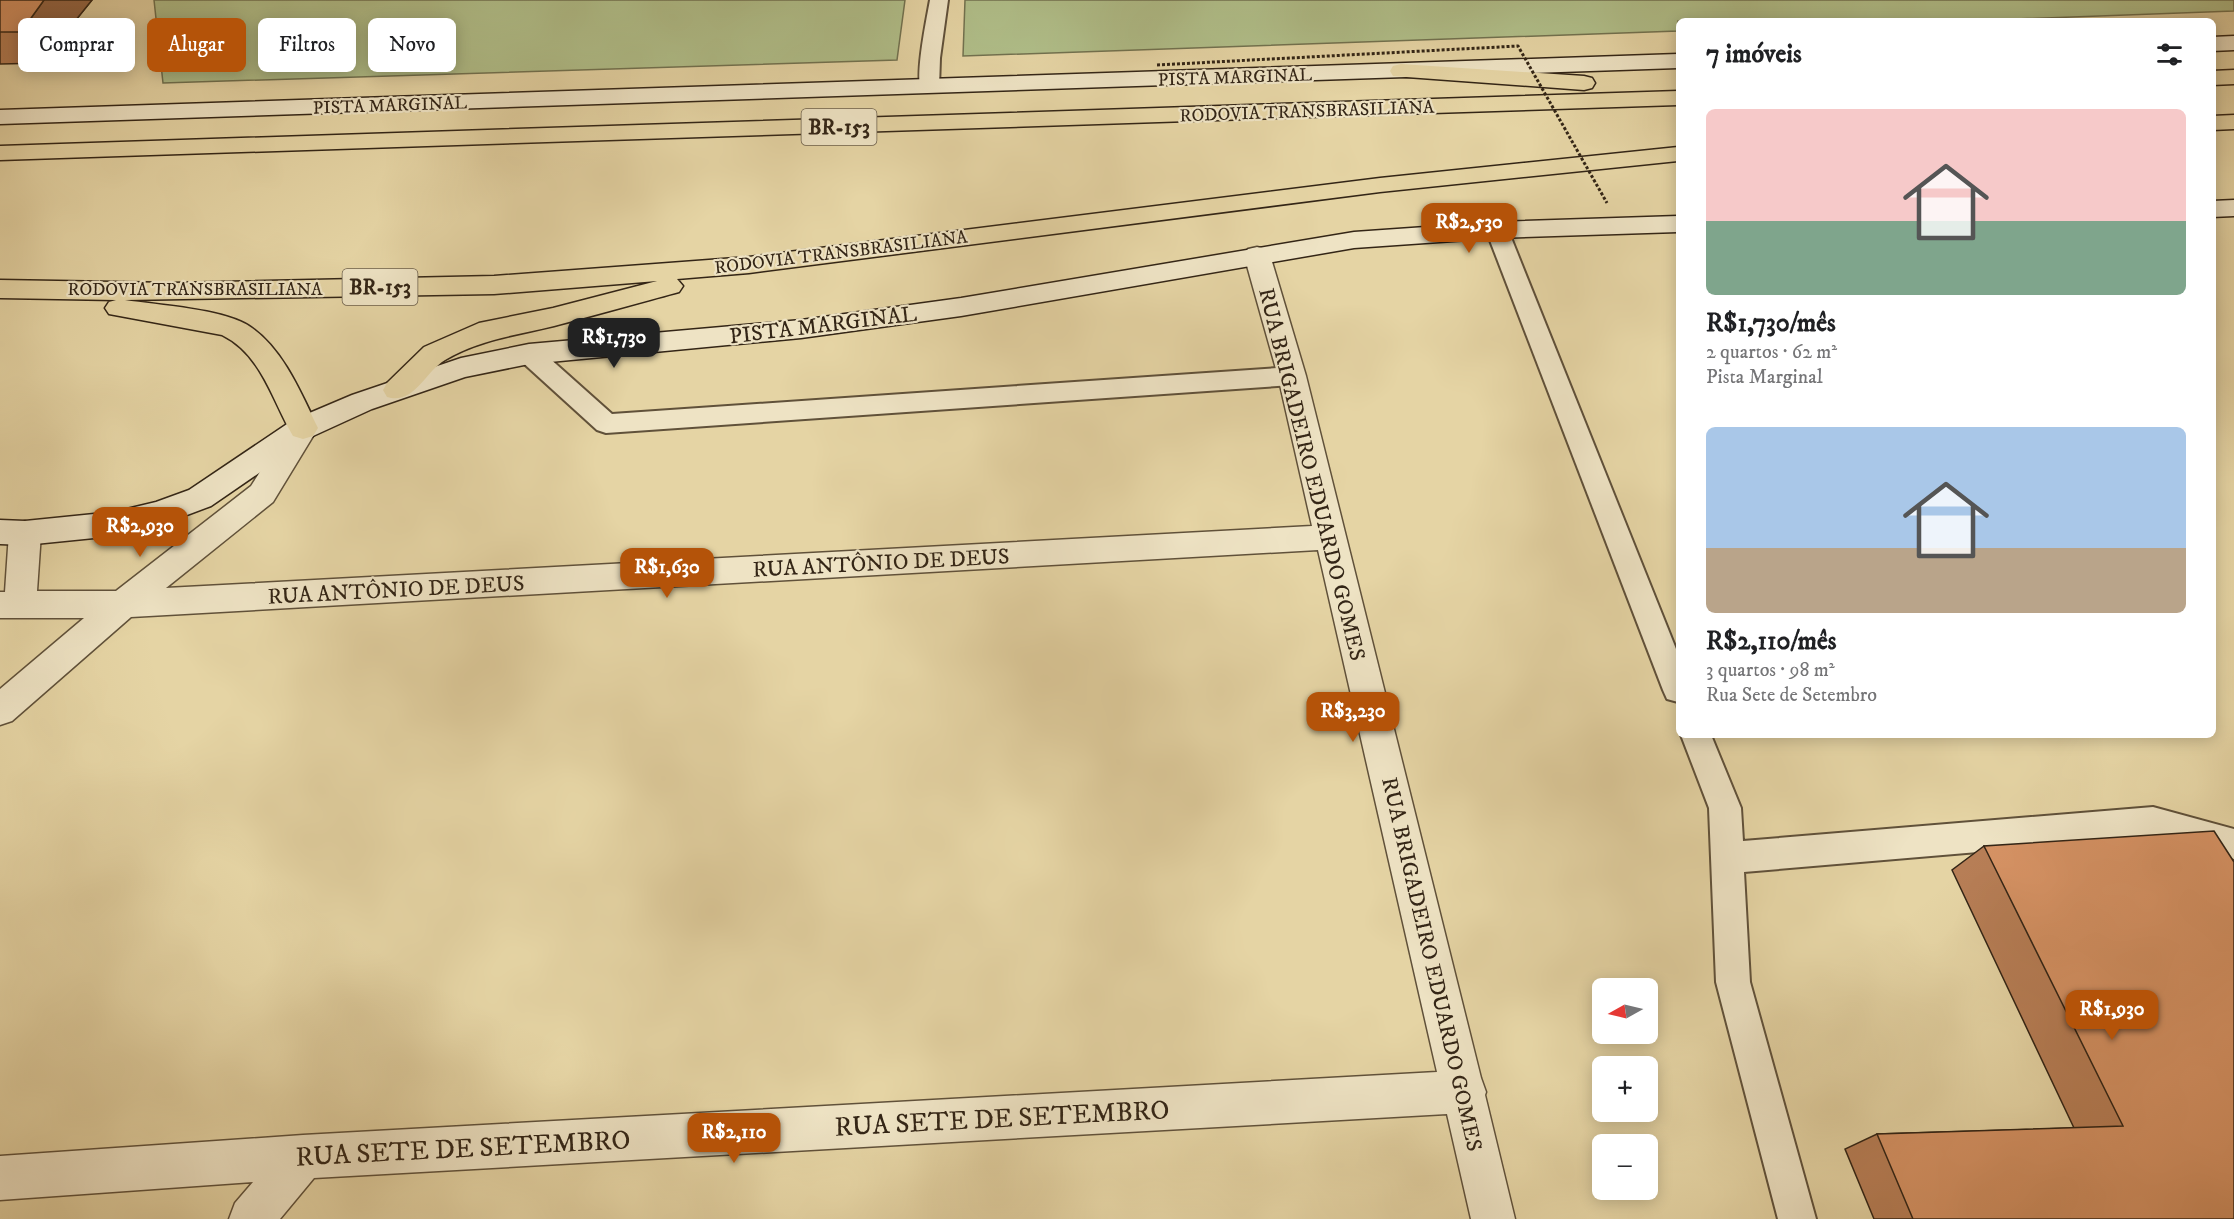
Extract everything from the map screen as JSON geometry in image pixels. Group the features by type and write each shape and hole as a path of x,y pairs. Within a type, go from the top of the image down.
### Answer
{"highway":[{"path":"1401,71 1676,88"},
{"path":"2216,78 2234,77"},
{"name":"RODOVIA TRANSBRASILIANA","path":"0,153 1676,98"},
{"path":"2216,123 2234,122"},
{"name":"RODOVIA TRANSBRASILIANA","path":"5,290 172,292 494,285 749,265 1380,185 1676,154"},
{"path":"397,390 434,354 489,330 553,317 749,265"},
{"path":"5,290 201,321 239,331 268,358 303,428"}],"main road":[{"path":"2216,44 2234,44"},
{"name":"PISTA MARGINAL","path":"0,117 1676,61"},
{"path":"2216,209 2234,208"},
{"name":"PISTA MARGINAL","path":"13,532 114,524 160,513 200,498 303,428 362,402 461,368 529,354 824,326 1037,295 1257,255 1354,240 1497,230 1676,224"},
{"name":"RUA BRIGADEIRO EDUARDO GOMES","path":"1257,255 1292,376 1465,1092 1493,1219"},
{"path":"0,710 123,604 262,494 303,428"},
{"path":"10,604 13,532"},
{"name":"RUA ANTÔNIO DE DEUS","path":"10,604 123,604 1330,537"},
{"name":"RUA SETE DE SETEMBRO","path":"0,1178 303,1157 1465,1092"},
{"path":"251,1219 303,1157"}],"lane":[{"path":"929,87 930,58 939,0"},
{"path":"1497,230 1676,685"},
{"path":"529,354 606,424 1292,376"},
{"path":"1697,738 1725,808 1733,982 1797,1219"},
{"path":"1727,858 2153,822 2234,844"}],"path":[{"path":"1157,65 1518,46 1606,203"}],"green space":[{"path":"154,0 905,0 897,60 163,83 162,72 246,72 246,18 156,18"},
{"path":"965,0 2234,0 2234,11 2044,18 1676,18 1676,31 963,56"}],"building":[{"path":"0,0 44,0 31,18 18,18 18,32 0,32"},
{"path":"2214,831 2234,862 2234,1219 1913,1219 1877,1134 2123,1126 1984,846"}]}
